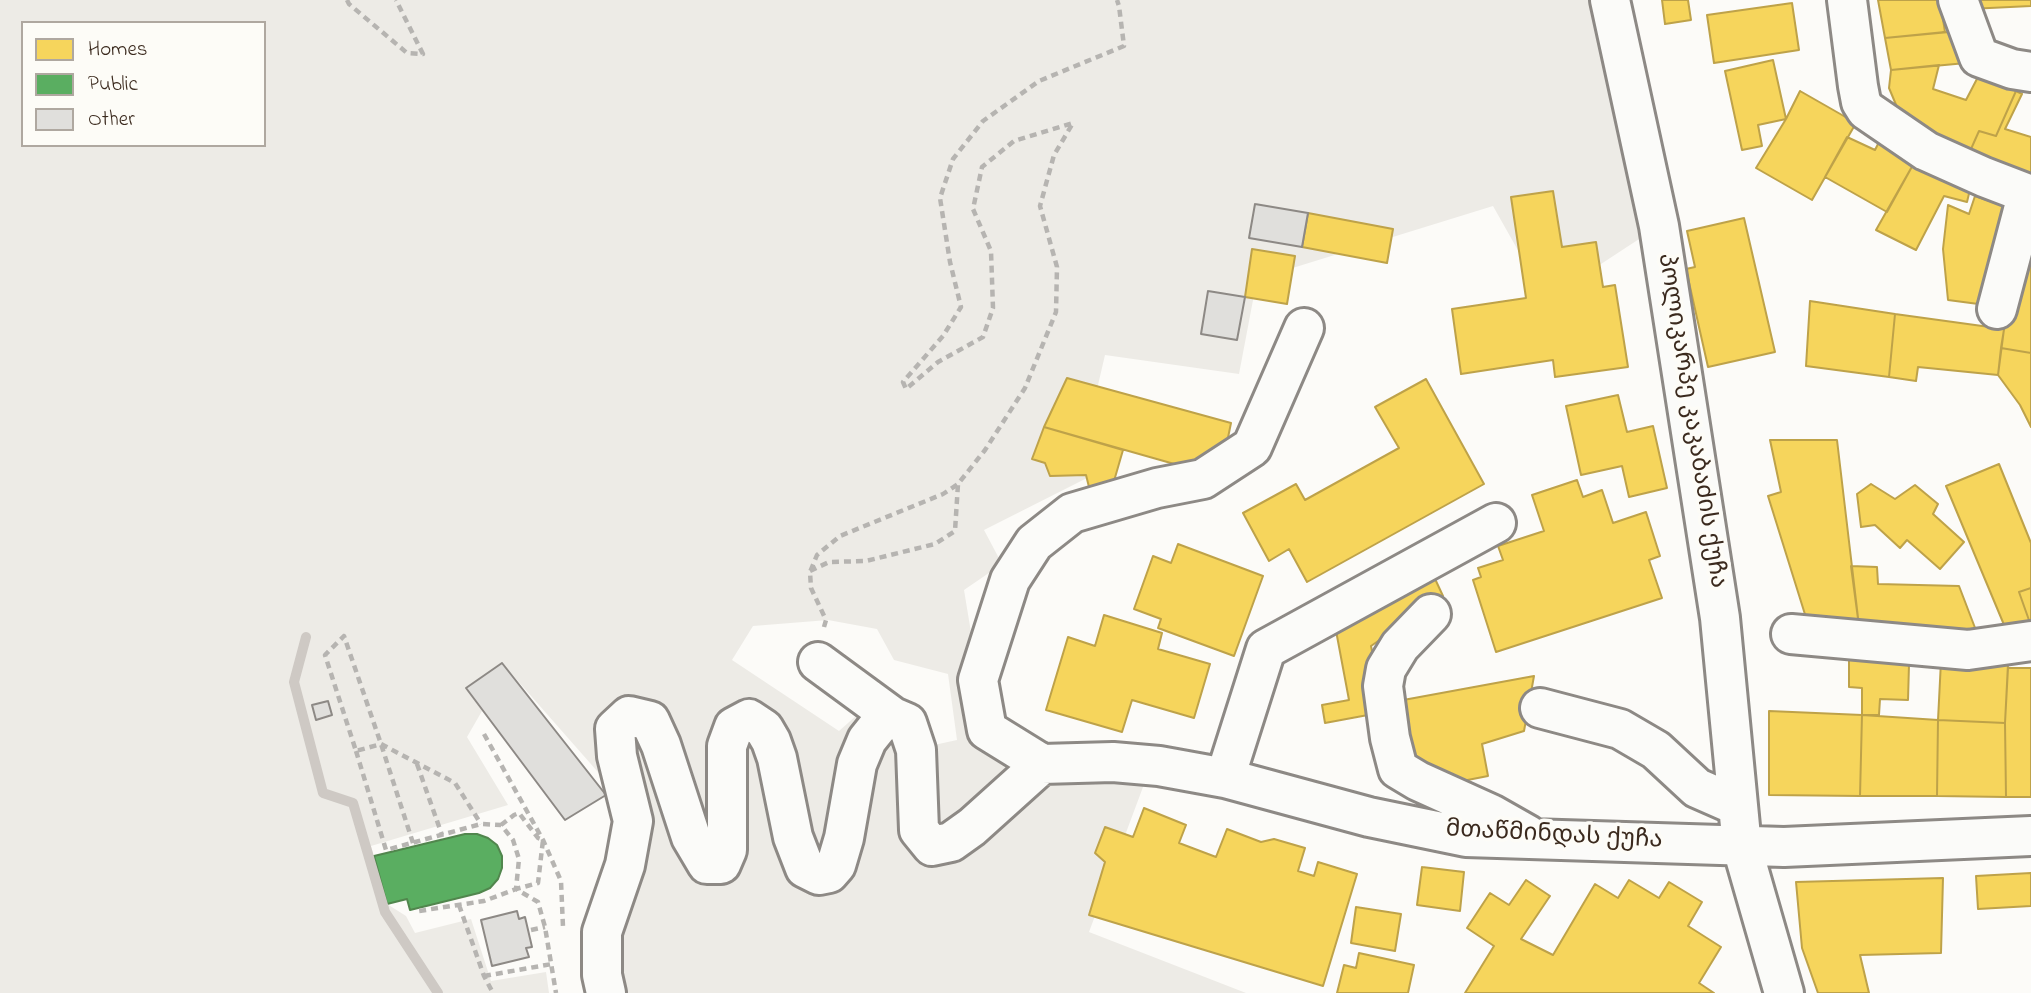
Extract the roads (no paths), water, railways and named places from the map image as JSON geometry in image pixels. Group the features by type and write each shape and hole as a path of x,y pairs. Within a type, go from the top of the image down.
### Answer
{"street":[{"name":"პოლიკარპე კაკაბაძის ქუჩა","path":"1610,0 1659,226 1720,618 1742,847 1783,993"},
{"path":"1847,0 1858,86 1861,102 1866,110 1926,151 2029,195 1997,309"},
{"path":"1958,0 1979,57 2012,69 2031,72"},
{"path":"818,662 893,717 907,723 916,750 919,830 932,846 951,842 972,827 1042,764 988,730 978,680 1010,580 1034,544 1072,513 1157,488 1203,479 1252,447 1304,328"},
{"path":"1225,778 1266,649 1496,523"},
{"path":"1431,614 1400,646 1385,669 1383,686 1390,738 1398,769 1536,839"},
{"path":"1791,634 1968,650 2031,641"},
{"path":"1540,708 1620,729 1656,750 1697,788 1738,806"},
{"path":"606,993 602,975 603,932 625,865 633,821 617,756 615,729 629,716 650,721 661,745 691,837 707,864 721,864 727,850 727,746 734,727 749,719 764,729 777,758 793,837 805,868 820,875 829,873 836,864 844,838 858,764 867,740 879,725 893,717"},
{"name":"მთაწმინდას ქუჩა","path":"1042,764 1113,762 1159,766 1225,778 1369,817 1466,837 1784,847 2031,836"}],"waterway":[{"path":"306,637 294,682 323,793 353,803 385,912 438,993"}]}
